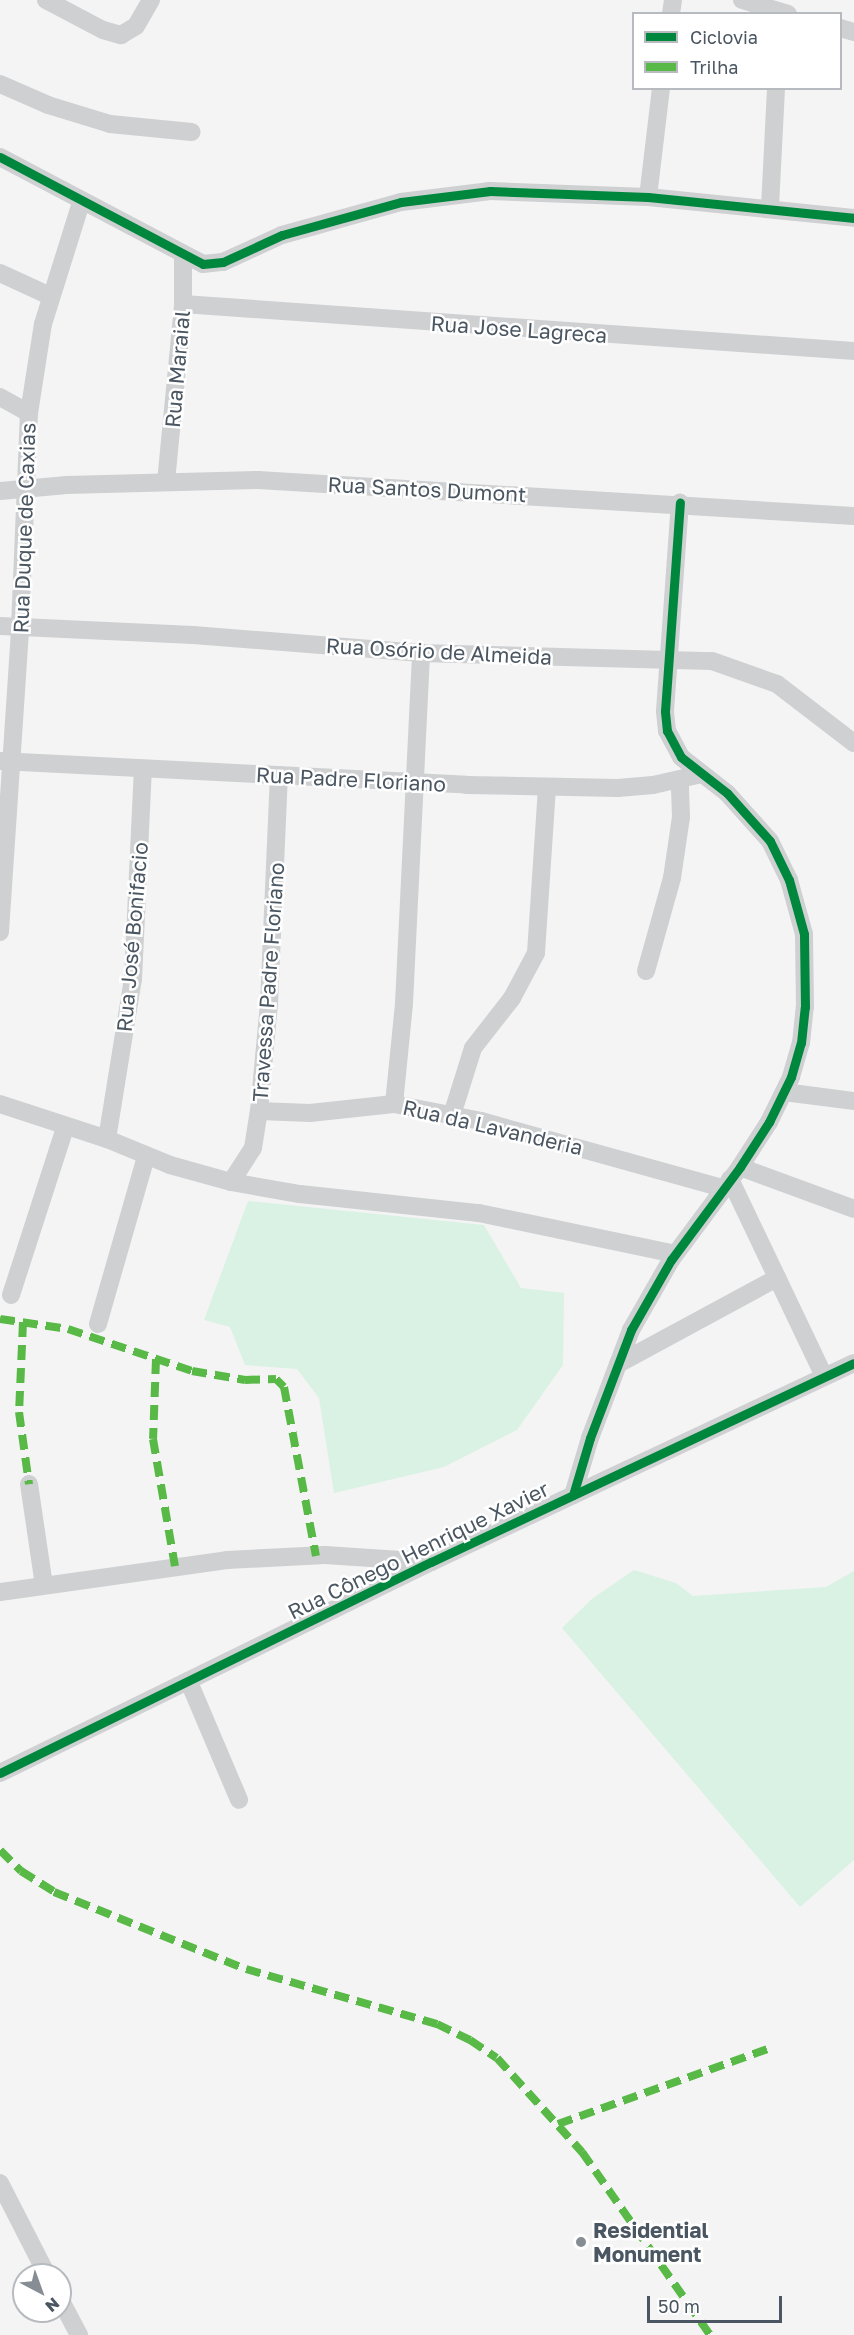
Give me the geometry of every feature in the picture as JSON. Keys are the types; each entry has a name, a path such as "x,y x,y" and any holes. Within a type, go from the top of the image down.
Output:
{"street":[{"path":"46,0 103,30 121,35 136,26 152,0"},
{"path":"742,0 782,12"},
{"path":"0,84 57,108 110,124 192,132"},
{"path":"648,197 661,90"},
{"path":"770,207 776,90"},
{"path":"0,157 81,203 183,256 211,265 282,235 401,202 490,191 648,197 770,207 854,218"},
{"name":"Rua Duque de Caxias","path":"0,932 5,761 20,627 28,412 50,296 81,203"},
{"name":"Rua Maraial","path":"166,482 183,304 183,256"},
{"path":"0,273 50,296"},
{"name":"Rua Jose Lagreca","path":"183,304 854,351"},
{"path":"0,397 28,412"},
{"name":"Rua Santos Dumont","path":"0,491 166,482 326,483 680,503 854,516"},
{"path":"573,1495 618,1364 641,1310 675,1254 731,1178 784,1092 801,1043 805,1007 804,934 789,880 770,841 727,793 681,757 667,731 668,660 680,503"},
{"name":"Rua Osório de Almeida","path":"0,626 421,653 711,662 759,675 777,684 854,743"},
{"path":"394,1104 404,1003 421,653"},
{"name":"Rua Padre Floriano","path":"5,761 415,783 547,787 618,788 680,780 702,774"},
{"name":"Rua José Bonifacio","path":"107,1139 133,979 143,769"},
{"name":"Travessa Padre Floriano","path":"231,1182 253,1148 259,1111 269,1003 279,775"},
{"path":"646,971 672,878 681,817 680,780"},
{"path":"452,1115 473,1048 512,998 536,953 547,787"},
{"path":"784,1092 854,1101"},
{"path":"0,1104 65,1128 107,1139 146,1157 231,1182 490,1214 675,1254"},
{"name":"Rua da Lavanderia","path":"259,1111 310,1113 394,1104 731,1178 854,1209"},
{"path":"11,1295 65,1128"},
{"path":"98,1324 146,1157"},
{"path":"731,1178 824,1376"},
{"path":"618,1364 777,1278"},
{"name":"Rua Cônego Henrique Xavier","path":"0,1773 431,1562 854,1363"},
{"path":"29,1484 44,1586"},
{"path":"0,1592 227,1560 324,1555 431,1562"},
{"path":"189,1682 239,1800"},
{"path":"0,2183 41,2263"}],"green space":[{"path":"248,1201 484,1225 521,1288 564,1293 563,1365 517,1430 444,1467 334,1493 319,1398 297,1369 245,1365 230,1327 204,1320"},
{"path":"634,1570 676,1583 693,1596 826,1587 854,1571 854,1860 800,1907 562,1628 593,1598"}],"marked path":[{"path":"0,1319 68,1329 192,1371 245,1380 276,1379 284,1387 316,1556"},
{"path":"23,1322 19,1412 29,1484"},
{"path":"156,1359 153,1439 175,1566"},
{"path":"0,1850 21,1871 54,1892 246,1969 437,2024 470,2040 497,2058 582,2152 710,2335"},
{"path":"558,2124 767,2049"}],"cycle path":[{"path":"0,157 203,264 223,262 282,235 401,202 490,191 648,197 854,218"},
{"path":"573,1495 590,1438 631,1330 671,1260 740,1167 769,1122 791,1077 801,1043 805,1007 804,934 789,880 770,841 727,793 681,757 667,731 665,711 680,503"},
{"path":"0,1773 431,1562 854,1363"}],"place":[{"name":"Residential Monument","path":"581,2242"}]}
